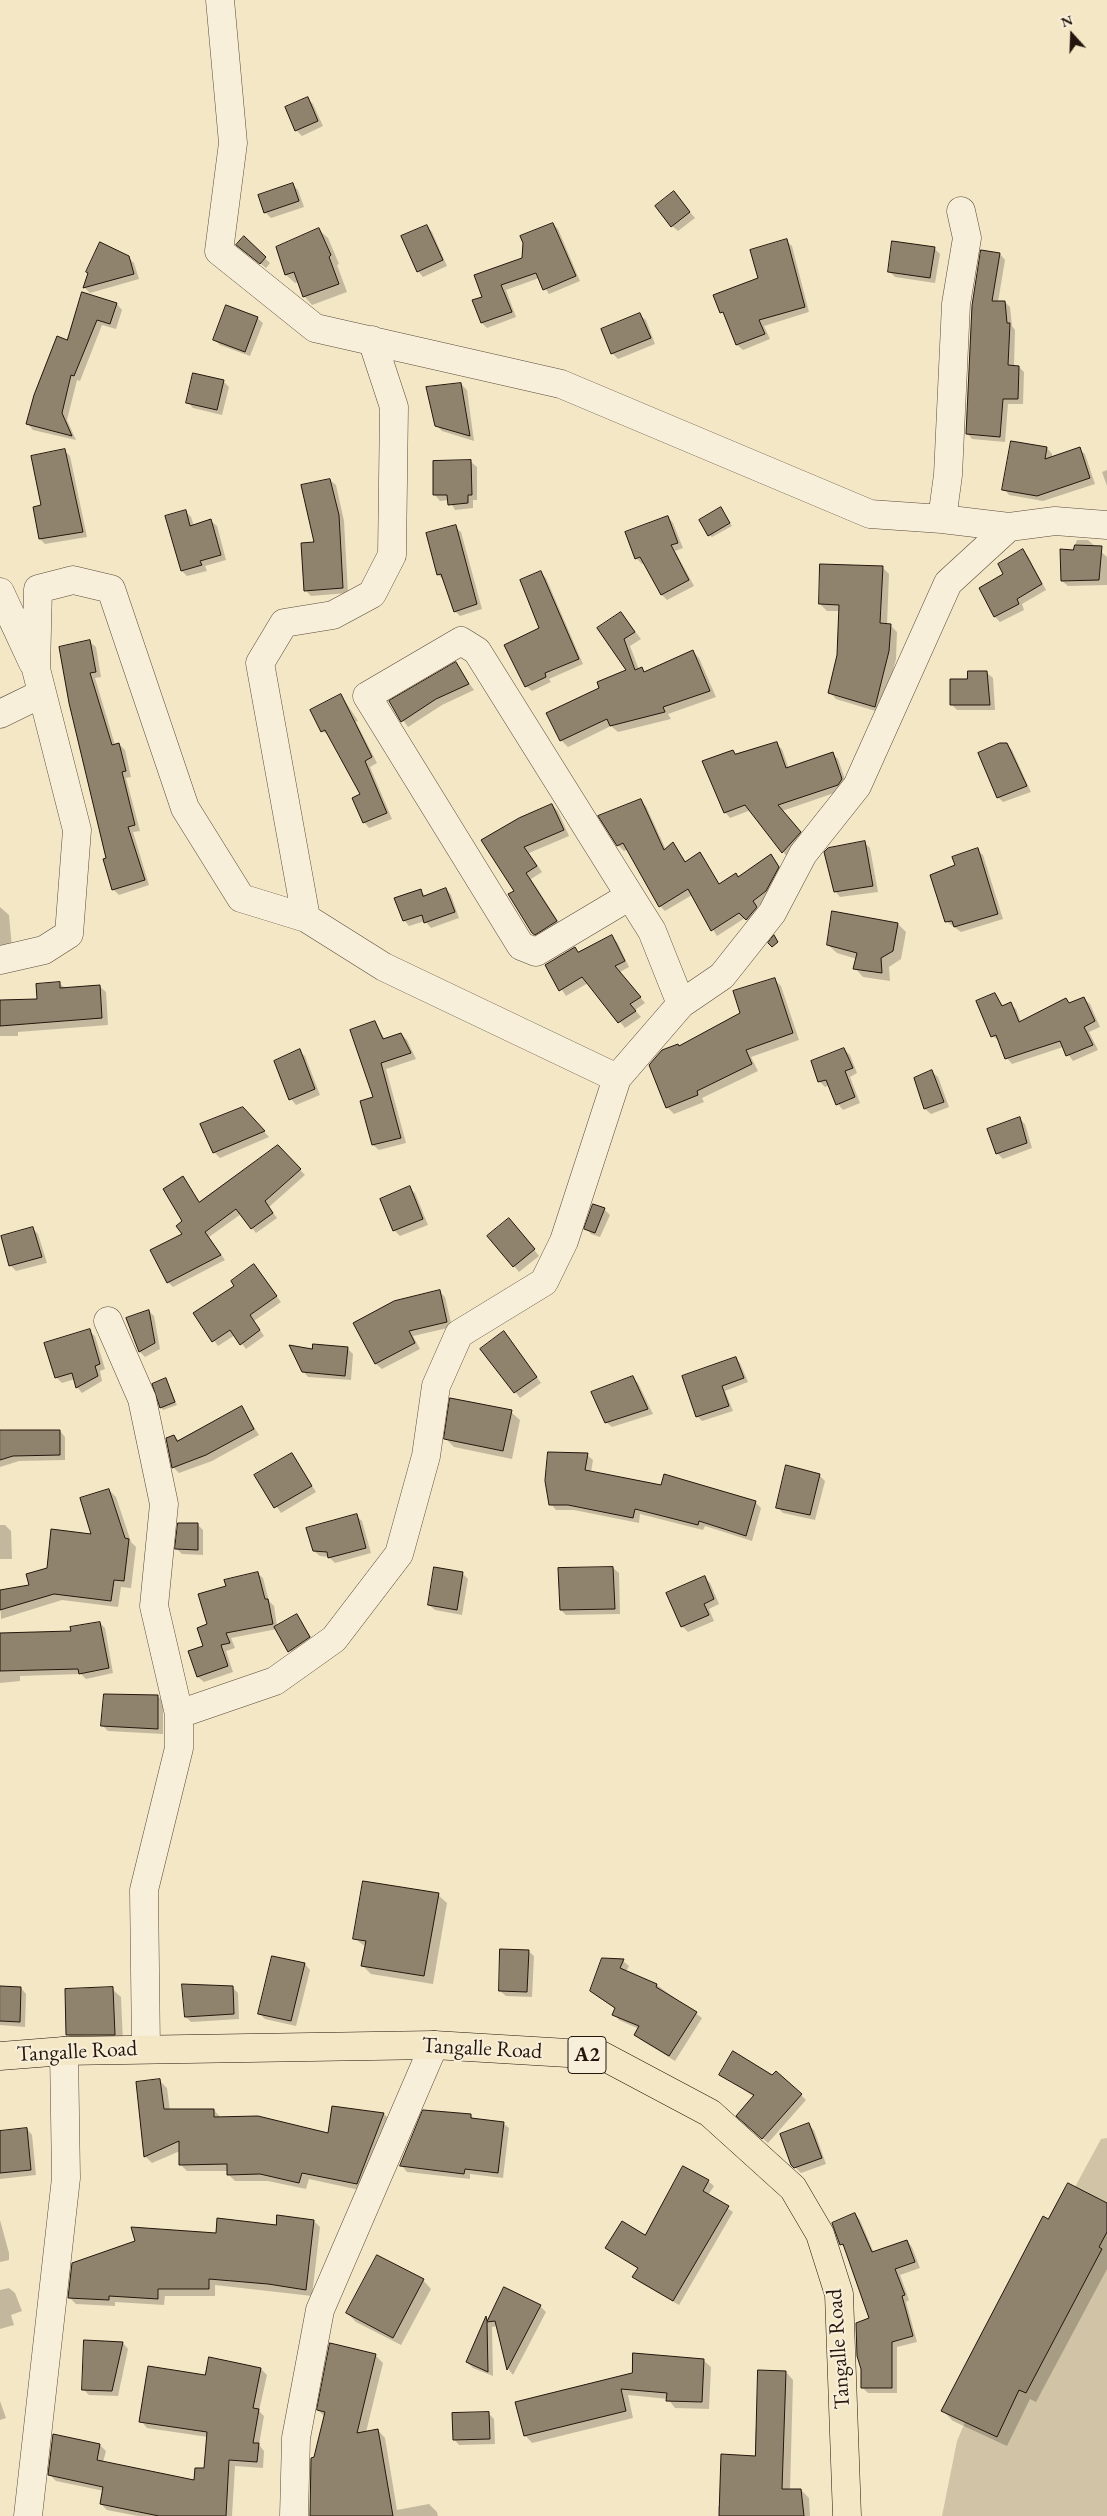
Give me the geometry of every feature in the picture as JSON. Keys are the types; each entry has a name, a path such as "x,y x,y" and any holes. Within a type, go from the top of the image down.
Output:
{"highway":[{"name":"Tangalle Road","path":"0,2056 64,2051 434,2045 601,2056 710,2113 792,2188 820,2234 839,2294 847,2516"}],"street":[{"path":"220,0 233,143 219,251 315,328 561,384 870,514 942,519 1009,528 1055,521 1107,525"},
{"path":"942,519 948,475 956,304 967,238 961,211"},
{"path":"306,918 260,663 284,623 333,615 372,594 392,555 394,407 372,340"},
{"path":"179,1714 275,1681 334,1639 399,1554 426,1456 436,1386 459,1334 544,1282 564,1241 617,1078 681,1004 722,976 772,913 803,854 857,786 948,583 1009,528"},
{"path":"0,714 38,681 38,589 73,580 111,589 185,808 241,898 306,918 384,967 617,1078"},
{"path":"0,592 38,681 77,830 68,934 44,950 0,960"},
{"path":"630,896 536,952 521,946 367,696 461,641 477,651 652,931 681,1004"},
{"path":"108,1321 142,1399 164,1504 154,1606 179,1714 179,1748 144,1890 146,2049"},
{"path":"294,2516 296,2438 320,2310 434,2045"},
{"path":"28,2516 66,2178 64,2051"}],"shaded area":[{"path":"1107,2138 1107,2516 942,2516 957,2441 1031,2268 1101,2139"}],"building":[{"path":"308,97 318,121 295,131 285,107"},
{"path":"293,183 299,201 264,213 258,195"},
{"path":"674,191 690,212 671,227 655,206"},
{"path":"553,223 576,276 543,290 536,273 501,285 512,312 481,323 472,300 482,297 474,275 522,258 523,243 520,236"},
{"path":"427,225 443,260 417,272 401,236"},
{"path":"319,228 331,255 329,257 339,284 303,297 294,272 285,275 276,247"},
{"path":"244,236 266,257 260,264 236,245"},
{"path":"787,239 805,307 759,320 765,334 736,345 723,312 720,313 713,295 758,278 750,250"},
{"path":"892,241 935,247 930,278 888,272"},
{"path":"100,242 129,256 134,274 83,288 88,273 86,272"},
{"path":"981,250 1000,253 992,301 1005,301 1007,323 1010,323 1008,365 1019,366 1018,399 1003,399 1000,437 966,434 972,306"},
{"path":"82,292 117,303 110,324 97,320 74,376 71,375 62,413 72,436 26,424 34,395 57,336 67,340"},
{"path":"226,305 258,317 245,352 213,340"},
{"path":"640,313 651,338 611,354 601,329"},
{"path":"193,373 224,380 217,410 186,403"},
{"path":"461,383 470,436 435,426 426,387"},
{"path":"1011,441 1047,447 1045,459 1080,447 1090,478 1037,496 1002,490"},
{"path":"65,449 83,532 39,539 33,507 41,505 31,456"},
{"path":"471,460 472,495 468,495 468,503 448,505 447,495 433,495 433,461"},
{"path":"330,479 339,515 343,588 304,591 301,543 314,542 301,485"},
{"path":"721,507 730,523 708,536 699,520"},
{"path":"186,510 190,526 211,519 221,555 200,561 202,565 181,571 165,516"},
{"path":"668,516 678,543 671,545 689,580 661,595 640,557 635,559 625,532"},
{"path":"456,525 477,604 454,612 441,574 437,575 426,533"},
{"path":"1075,545 1102,546 1099,580 1061,581 1060,549 1073,550"},
{"path":"1023,549 1042,584 1017,599 1019,604 994,617 979,588 1003,574 998,564"},
{"path":"820,564 883,566 880,623 891,624 889,651 875,707 828,693 837,655 839,605 819,604"},
{"path":"541,571 579,659 545,673 546,677 525,687 504,645 539,628 520,580"},
{"path":"621,612 635,632 624,639 635,670 642,667 644,672 693,650 710,691 663,707 665,712 610,726 607,719 560,741 546,713 599,688 597,682 626,670 597,628"},
{"path":"90,640 96,672 90,673 112,745 119,743 126,771 122,772 135,825 128,827 145,880 112,890 103,859 106,858 69,703 59,647"},
{"path":"456,662 469,684 436,699 401,722 389,701"},
{"path":"968,671 987,671 990,705 950,705 950,679 967,679"},
{"path":"341,694 372,757 365,761 387,813 363,823 352,798 360,794 325,730 321,732 310,710"},
{"path":"777,742 786,768 833,752 842,779 838,785 778,805 801,832 782,853 745,805 724,813 702,761 733,750 735,754"},
{"path":"1000,743 1007,743 1027,786 997,798 978,753"},
{"path":"641,799 664,850 673,842 685,862 700,852 719,884 736,873 738,877 771,854 779,867 766,891 753,901 757,907 746,920 739,913 711,931 688,889 659,907 623,843 617,846 598,816"},
{"path":"552,804 564,830 524,847 537,866 526,873 557,921 535,935 508,894 514,891 481,840 519,818"},
{"path":"865,841 873,886 834,892 824,852 828,848"},
{"path":"978,848 998,914 954,927 952,921 945,922 930,875 955,865 952,857"},
{"path":"446,888 455,912 424,923 422,915 403,921 394,898 421,889 423,896"},
{"path":"832,911 898,923 893,951 881,958 882,973 853,969 857,953 827,945"},
{"path":"612,935 625,961 615,966 641,997 630,1004 636,1011 618,1023 582,977 559,991 545,965 575,947 578,952"},
{"path":"774,935 778,942 772,947 768,943"},
{"path":"775,978 793,1033 746,1050 752,1064 697,1091 698,1095 666,1108 649,1065 662,1050 678,1044 679,1046 740,1013 733,991"},
{"path":"60,982 60,988 100,985 102,1018 0,1026 0,1000 37,999 36,984"},
{"path":"995,993 1002,1006 1011,1002 1019,1022 1066,998 1069,1003 1084,997 1095,1021 1084,1027 1093,1045 1066,1056 1060,1041 1005,1059 996,1035 991,1037 976,1001"},
{"path":"375,1021 383,1039 401,1033 411,1053 381,1063 401,1138 372,1145 360,1101 373,1097 350,1030"},
{"path":"844,1048 853,1068 845,1071 855,1097 836,1105 826,1080 818,1082 811,1061"},
{"path":"300,1049 315,1089 289,1100 274,1061"},
{"path":"932,1070 944,1102 924,1109 914,1078"},
{"path":"243,1107 265,1131 213,1153 200,1124"},
{"path":"1020,1117 1027,1143 996,1154 987,1129"},
{"path":"278,1145 301,1169 265,1201 273,1213 251,1229 236,1209 205,1232 221,1255 167,1283 150,1250 182,1234 176,1226 182,1221 163,1189 183,1176 199,1202"},
{"path":"410,1186 423,1219 393,1231 380,1199"},
{"path":"593,1204 605,1208 595,1233 584,1229"},
{"path":"509,1218 535,1249 513,1267 487,1236"},
{"path":"33,1227 42,1257 9,1266 1,1236"},
{"path":"254,1264 277,1296 250,1315 260,1330 240,1345 230,1330 212,1342 193,1313 234,1286 231,1281"},
{"path":"440,1290 447,1322 409,1331 415,1343 375,1364 353,1323 394,1301"},
{"path":"149,1310 155,1343 139,1352 126,1318"},
{"path":"90,1329 100,1364 95,1366 98,1376 76,1388 72,1373 55,1378 44,1343"},
{"path":"504,1331 537,1377 514,1393 480,1349"},
{"path":"313,1344 348,1347 345,1376 302,1372 289,1345 312,1349"},
{"path":"736,1357 744,1378 722,1386 729,1406 696,1417 682,1376"},
{"path":"633,1376 648,1409 605,1423 591,1392"},
{"path":"166,1378 175,1402 160,1408 152,1384"},
{"path":"450,1398 512,1410 503,1451 444,1439"},
{"path":"242,1406 254,1429 206,1455 172,1468 166,1438 174,1435 177,1441"},
{"path":"0,1430 60,1430 60,1455 13,1456 0,1460"},
{"path":"548,1452 588,1453 585,1470 661,1485 664,1474 756,1501 746,1536 699,1521 698,1525 635,1509 633,1518 568,1505 549,1505 545,1481"},
{"path":"292,1453 312,1486 274,1508 254,1475"},
{"path":"786,1465 820,1474 810,1515 776,1508"},
{"path":"109,1489 125,1538 129,1539 124,1581 114,1580 111,1601 54,1594 0,1610 0,1590 29,1585 26,1574 47,1568 51,1529 91,1534 80,1498"},
{"path":"357,1514 366,1548 328,1558 327,1552 313,1551 306,1528"},
{"path":"178,1523 198,1523 198,1550 175,1549"},
{"path":"434,1567 463,1572 457,1610 428,1605"},
{"path":"613,1567 615,1609 560,1610 558,1568"},
{"path":"258,1572 265,1599 268,1599 273,1624 226,1633 230,1643 221,1645 228,1666 197,1677 188,1651 203,1646 197,1628 207,1624 198,1594 226,1586 224,1580"},
{"path":"705,1576 714,1599 704,1604 709,1615 681,1627 666,1593"},
{"path":"297,1614 310,1637 288,1652 274,1627"},
{"path":"100,1622 109,1668 79,1674 78,1669 0,1671 0,1633 71,1631 70,1627"},
{"path":"104,1694 158,1695 158,1729 101,1726"},
{"path":"363,1881 439,1893 424,1976 361,1966 366,1941 353,1939"},
{"path":"500,1949 529,1950 527,1992 499,1991"},
{"path":"272,1956 305,1963 291,2021 258,2014"},
{"path":"602,1958 624,1959 620,1968 657,1984 656,1987 697,2012 669,2056 634,2035 639,2026 612,2015 615,2008 590,1991"},
{"path":"182,1984 233,1986 234,2014 185,2017"},
{"path":"0,1986 21,1987 20,2022 0,2021"},
{"path":"113,1987 115,2035 66,2035 65,1989"},
{"path":"733,2051 772,2075 776,2071 802,2094 762,2139 736,2116 754,2095 719,2075"},
{"path":"160,2079 164,2109 214,2109 214,2117 258,2116 328,2133 332,2106 384,2113 357,2184 302,2173 299,2183 260,2174 227,2175 227,2164 179,2165 179,2141 144,2157 136,2082"},
{"path":"423,2110 471,2114 471,2118 504,2122 498,2173 465,2169 464,2174 400,2166"},
{"path":"809,2123 822,2158 794,2168 791,2165 780,2134"},
{"path":"27,2128 31,2170 0,2173 0,2131"},
{"path":"683,2166 709,2180 703,2191 729,2206 673,2301 632,2277 638,2268 605,2248 622,2221 645,2235"},
{"path":"1068,2183 1107,2203 1107,2232 1099,2247 1102,2249 1026,2393 1019,2390 997,2437 941,2411 1043,2216 1048,2219"},
{"path":"855,2213 872,2252 907,2240 915,2262 895,2269 905,2295 902,2296 913,2336 892,2342 892,2388 861,2388 861,2369 857,2356 856,2323 869,2318 843,2244 840,2245 832,2223"},
{"path":"277,2215 314,2220 306,2290 268,2284 209,2279 209,2289 158,2289 158,2299 109,2296 109,2300 68,2298 72,2263 135,2241 131,2227 216,2233 217,2218 276,2225"},
{"path":"377,2255 424,2279 393,2338 346,2313"},
{"path":"504,2287 541,2305 507,2370 495,2321 487,2322 488,2372 466,2362 486,2316 487,2321"},
{"path":"84,2340 123,2342 112,2391 82,2390"},
{"path":"330,2343 376,2354 357,2433 378,2429 393,2516 310,2516 311,2458 314,2457 325,2412 317,2410"},
{"path":"633,2353 704,2359 702,2402 666,2401 667,2393 621,2389 626,2411 524,2436 515,2402 632,2373"},
{"path":"209,2357 261,2368 253,2408 259,2409 253,2443 259,2443 257,2462 229,2460 226,2516 159,2516 100,2504 103,2487 48,2475 53,2434 100,2444 97,2460 194,2480 195,2468 204,2468 207,2432 139,2422 148,2366 205,2375"},
{"path":"758,2370 786,2371 782,2489 801,2489 804,2516 719,2516 721,2454 755,2456"},
{"path":"489,2412 490,2439 453,2440 452,2413"}]}
